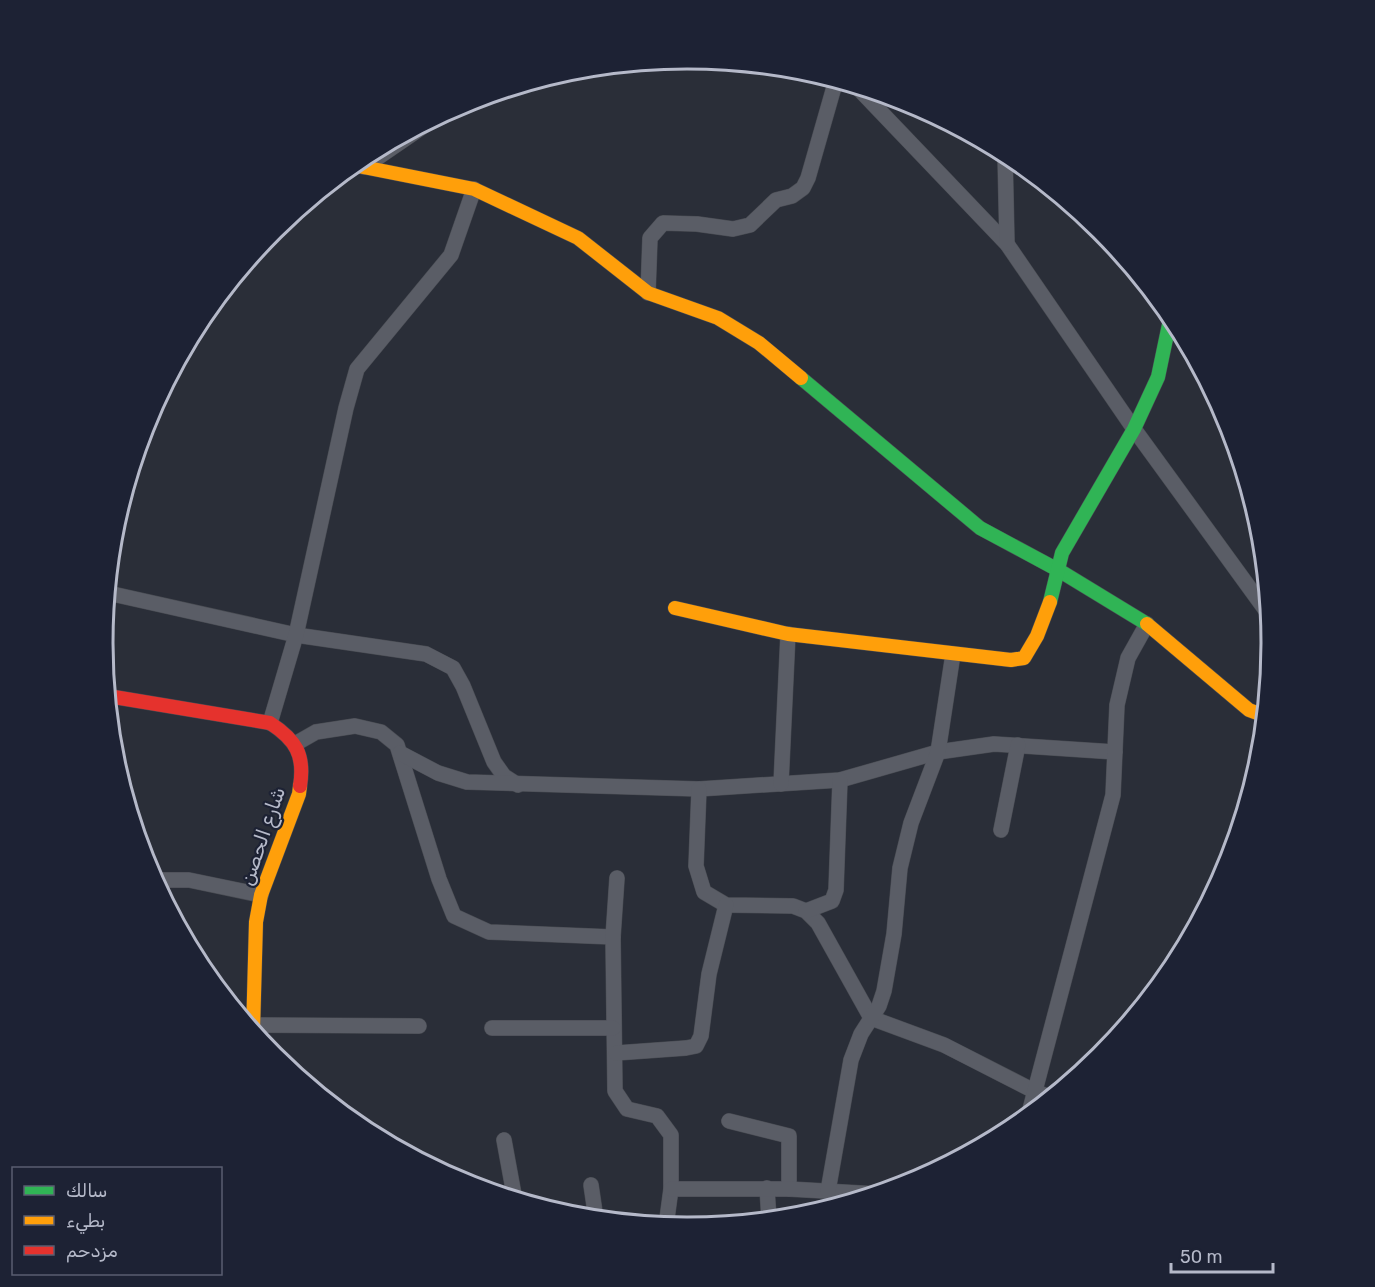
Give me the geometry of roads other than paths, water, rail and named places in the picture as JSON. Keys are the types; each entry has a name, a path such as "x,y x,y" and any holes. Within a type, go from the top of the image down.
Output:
{"street":[{"path":"648,293 650,238 663,223 697,224 734,229 750,225 776,200 792,196 803,188 808,178 834,88"},
{"path":"868,98 1007,244 1134,429 1261,603"},
{"path":"1005,165 1007,244"},
{"path":"366,167 474,189 578,238 648,293 718,318 759,343 980,528 1060,571 1147,624 1249,710 1258,713"},
{"path":"270,723 296,635 346,408 357,369 451,255 474,189"},
{"path":"675,608 788,634 1011,660 1024,658 1033,646 1060,571 1062,554 1066,545 1134,429 1158,377 1168,329"},
{"path":"115,595 296,635 426,654 453,668 463,686 494,762 504,776 518,785"},
{"path":"1031,1103 1113,795 1117,705 1128,658 1147,624"},
{"path":"781,784 788,634"},
{"path":"828,1191 851,1060 861,1034 879,1006 884,991 894,934 900,868 912,823 938,752 953,654"},
{"path":"116,697 270,723 284,732 295,744 316,732 355,726 381,732 397,745 439,879 454,916 489,932 613,937"},
{"name":"شارع الحصن","path":"253,1019 256,922 261,895 299,794 302,773 300,756 295,744"},
{"path":"400,753 438,773 467,782 699,789 840,780 938,752 994,744 1115,752"},
{"path":"1001,830 1018,745"},
{"path":"806,911 831,901 836,890 840,780"},
{"path":"699,789 696,866 704,892 726,905 793,906 806,911 818,923 871,1018 944,1046 1043,1094"},
{"path":"617,878 613,937 615,1091 627,1109 657,1116 671,1135 671,1189 667,1217"},
{"path":"164,880 189,880 261,895"},
{"path":"616,1053 696,1046 701,1036 709,974 726,905"},
{"path":"261,1028 419,1026"},
{"path":"492,1028 613,1028"},
{"path":"729,1121 789,1136 789,1189"},
{"path":"504,1140 513,1191"},
{"path":"591,1185 595,1210"},
{"path":"671,1189 767,1188 855,1193"},
{"path":"767,1188 768,1212"}]}
